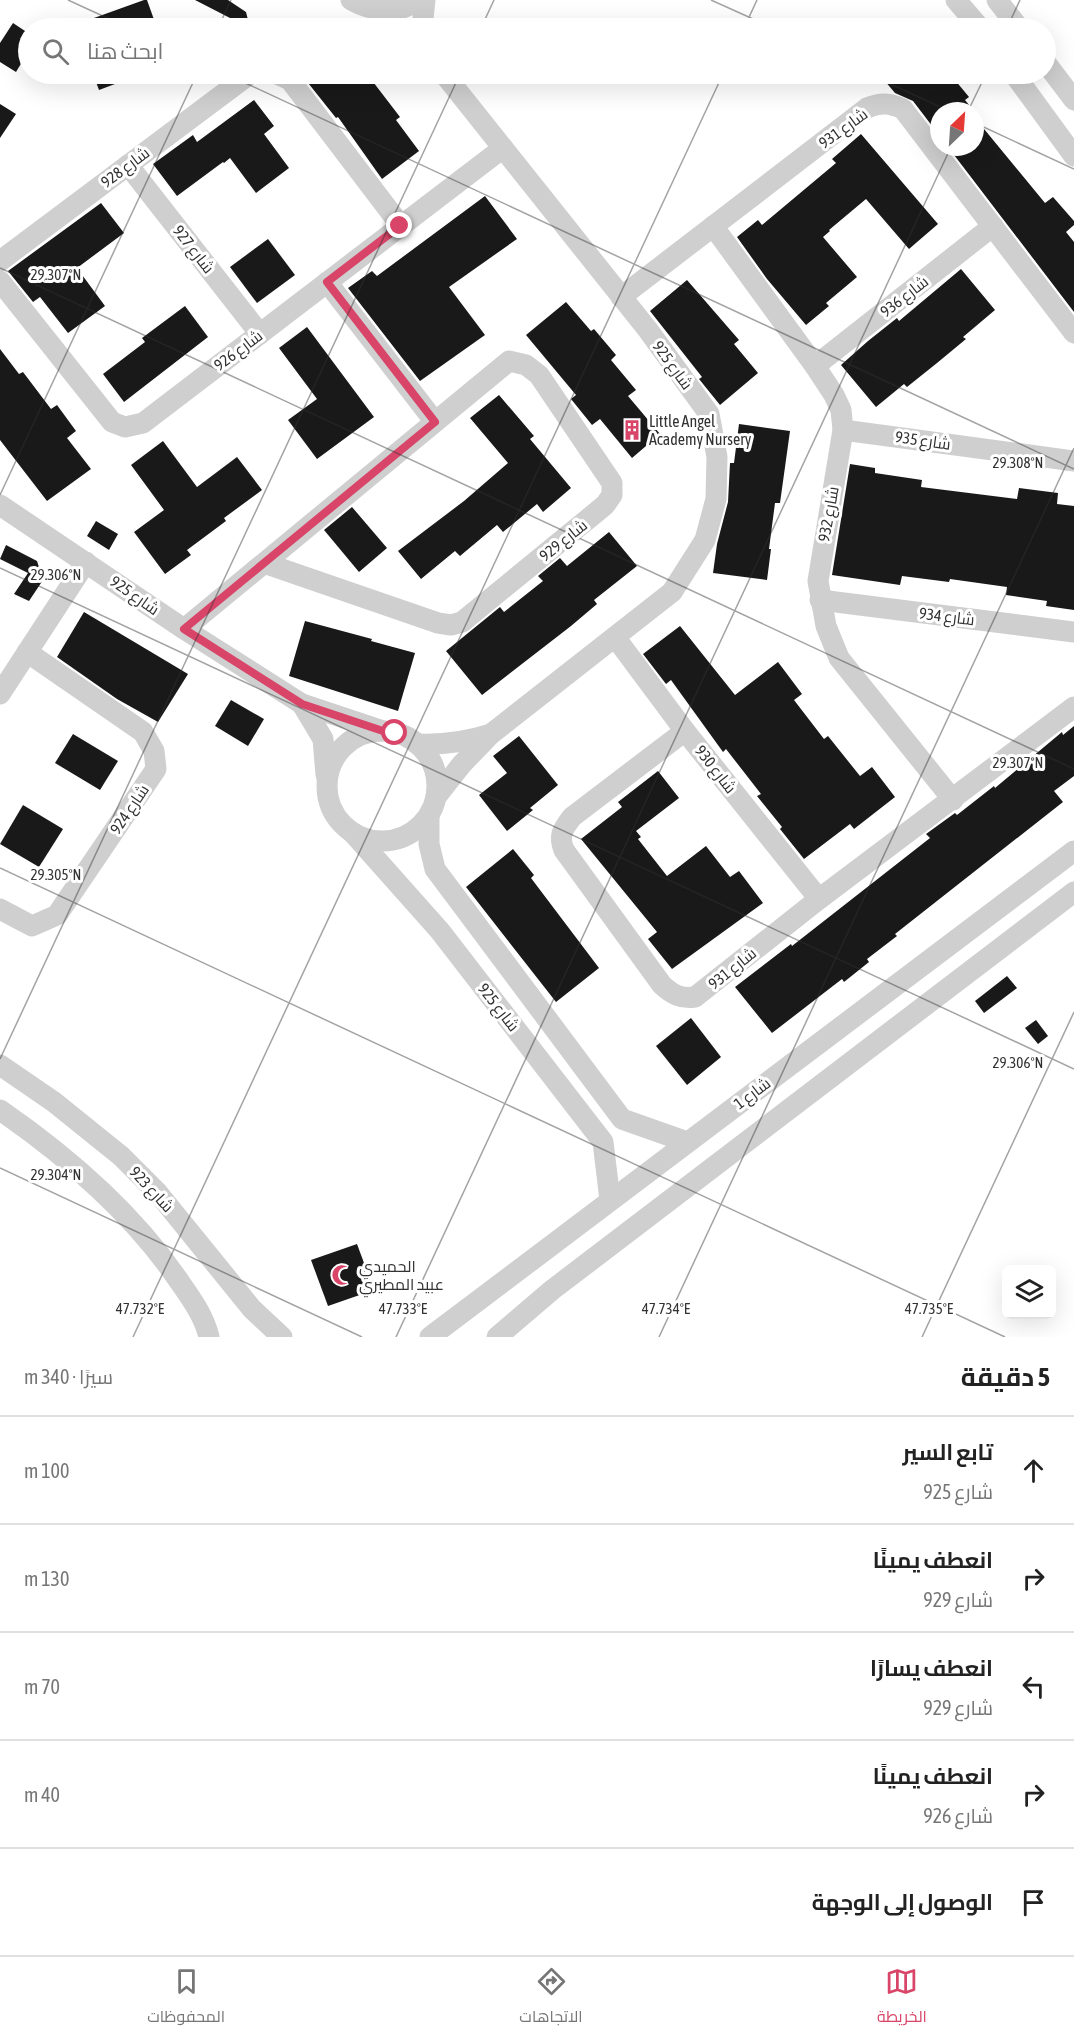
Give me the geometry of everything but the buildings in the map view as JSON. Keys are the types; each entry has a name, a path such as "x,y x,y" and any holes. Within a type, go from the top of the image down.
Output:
{"street":[{"path":"351,0 375,10 389,11 402,8 418,0"},
{"path":"423,18 425,0"},
{"path":"956,0 972,18"},
{"path":"997,0 1011,18"},
{"path":"375,10 386,18"},
{"path":"1056,76 1074,100"},
{"name":"شارع 928","path":"0,261 237,84"},
{"path":"293,84 400,226"},
{"name":"شارع 925","path":"452,84 621,297 709,414 717,457 716,499 705,540 672,592 491,734 462,764 433,807 429,844 435,869 622,1119 687,1142"},
{"path":"1021,84 1074,156"},
{"name":"شارع 931","path":"621,297 867,108 886,103 903,109 1074,333"},
{"name":"شارع 926","path":"0,281 112,422 125,428 143,423 503,148"},
{"name":"شارع 927","path":"128,165 260,334"},
{"name":"شارع 932","path":"713,226 815,366 841,410 843,430 818,581 826,626 839,658 953,800"},
{"name":"شارع 936","path":"815,366 993,226"},
{"path":"327,282 435,422"},
{"name":"شارع 929","path":"184,629 264,563 509,361 526,365 539,375 612,483 612,495 605,505 462,622 451,625 438,623 264,563"},
{"name":"شارع 935","path":"843,430 1074,461"},
{"name":"شارع 925","path":"0,505 184,629 302,704 383,731"},
{"path":"0,694 86,561"},
{"name":"شارع 934","path":"820,600 1074,632"},
{"name":"شارع 930","path":"615,637 819,899"},
{"name":"شارع 924","path":"0,909 32,926 57,915 156,769 154,750 143,732 27,652"},
{"name":"شارع 925","path":"302,704 323,740 327,788"},
{"name":"شارع 931","path":"686,731 572,817 560,840 564,850 662,985 676,996 695,998 819,899 1074,707"},
{"path":"383,731 407,737 418,744 425,751 437,778 433,807 411,833 388,841 363,838 342,824 334,813 327,788 330,769 339,752 358,737 383,731"},
{"name":"شارع 925","path":"418,744 450,744 491,734"},
{"name":"شارع 925","path":"352,832 440,931 603,1142 610,1200"},
{"name":"شارع 1","path":"430,1337 1074,851"},
{"path":"497,1337 552,1290 1074,892"},
{"path":"1005,902 1021,905 1027,912 1027,921 1021,933"},
{"name":"شارع 923","path":"0,1065 54,1102 121,1156 158,1193 252,1310 282,1337"},
{"path":"0,1110 35,1135 92,1182 134,1225 165,1260 194,1303 206,1325 209,1337"}],"place":[{"name":"Little Angel Academy Nursery","path":"632,430"},
{"name":"الحميدي عبيد المطيري","path":"342,1275"}],"route":[{"path":"395,733 302,704 184,629 435,422 327,282 400,226"}]}
